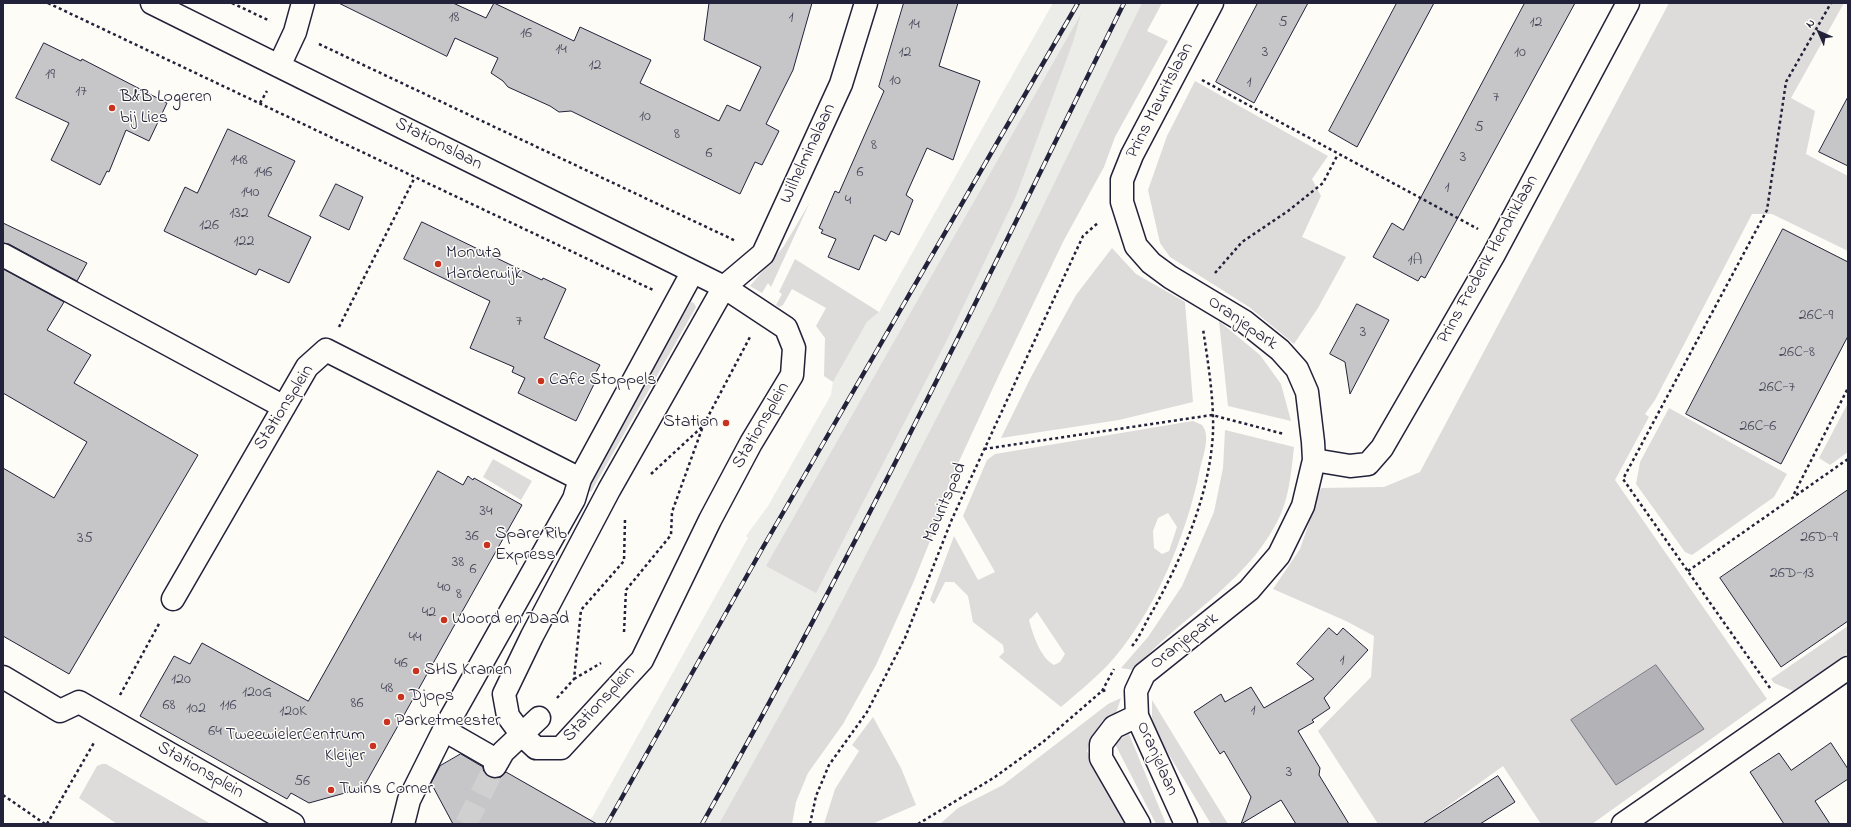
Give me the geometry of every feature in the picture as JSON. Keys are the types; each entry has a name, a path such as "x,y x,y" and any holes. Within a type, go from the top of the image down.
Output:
{"street":[{"name":"Stationslaan","path":"152,3 692,273 724,287"},
{"path":"279,66 295,32 304,3"},
{"name":"Wilhelminalaan","path":"724,287 763,254 841,84 866,3"},
{"name":"Prins Mauritslaan","path":"1122,202 1122,180 1132,155 1212,3"},
{"name":"Prins Frederik Hendriklaan","path":"1313,451 1350,466 1368,464 1377,453 1501,242 1628,3"},
{"name":"Oranjepark","path":"1122,202 1136,246 1151,263 1197,294 1245,322 1280,350 1297,369 1308,392 1313,451 1303,506 1279,555 1249,590 1144,674 1136,691"},
{"path":"3,255 284,406"},
{"path":"403,824 409,800 444,730 574,499 580,479 692,273"},
{"name":"Stationsplein","path":"724,287 786,328 794,348 792,375 751,442 710,520 642,660 561,748 536,748 522,735 508,716 504,694 532,636 609,490 724,287"},
{"name":"Stationsplein","path":"173,599 306,367 326,350 580,479"},
{"path":"1623,824 1785,710 1848,668"},
{"name":"Stationsplein","path":"3,676 60,711 79,702 293,824"},
{"name":"Oranjelaan","path":"1136,691 1137,716 1186,824"},
{"path":"1137,716 1114,727 1101,744 1101,758 1139,824"},
{"name":"Stationsplein","path":"444,730 497,764 503,752 539,718"}],"path":[{"name":"Stationslaan","path":"48,3 658,293 676,303"},
{"path":"232,3 763,254"},
{"path":"1785,710 1623,479 1767,210 1786,82 1831,3"},
{"path":"1178,67 1501,242"},
{"path":"1130,649 1169,581 1196,513 1206,480 1213,432 1208,361 1197,294 1242,242 1288,211 1323,183 1338,154"},
{"path":"326,350 336,334 415,177"},
{"name":"Mauritspad","path":"810,824 816,796 829,765 867,712 902,644 952,519 1083,236 1122,202"},
{"path":"623,634 626,590 671,535 672,512 703,426 750,336"},
{"path":"1793,496 1848,388"},
{"path":"984,450 1212,415 1313,451"},
{"path":"648,477 703,426"},
{"path":"1688,571 1793,496 1848,459"},
{"path":"574,679 581,610 624,560 625,513"},
{"path":"3,795 46,824 108,718 173,599"},
{"path":"539,718 574,679 604,660"},
{"path":"918,824 995,777 1043,742 1102,691 1116,665"},
{"path":"1102,691 1120,688 1136,691"}],"shaded area":[{"path":"1053,3 1149,3 919,463 722,824 586,824 593,816 748,538 746,536 768,506 831,395 833,382 867,322 879,312"},
{"path":"1142,3 1162,3 1147,31 1168,41 1115,137 1104,167 1064,240 999,375 949,483 938,521 914,581 876,665 843,724 808,773 796,802 792,824 719,824 826,632 994,307"},
{"path":"1669,3 1844,3 1791,98 1815,111 1806,154 1848,176 1848,251 1772,214 1752,214 1655,400 1645,414 1649,417 1615,480 1767,699 1592,824 1541,824 1503,766 1423,824 1378,824 1318,731 1371,677 1374,636 1346,621 1273,589 1300,549 1321,488 1384,487 1420,472"},
{"path":"1081,14 1073,42 1016,196 947,340 816,593 766,566"},
{"path":"1195,81 1328,156 1312,179 1321,196 1302,237 1346,257 1318,308 1294,344 1249,307 1170,257 1160,243 1148,190 1167,136"},
{"path":"810,202 771,287 768,283 762,293 750,286 784,246"},
{"path":"1112,248 1136,274 1185,302 1193,402 1119,420 1001,438 1031,377 1076,295"},
{"path":"795,259 879,312 867,322 833,382 824,376 825,338 816,326 826,308 792,289 783,305 779,307 776,305 782,294 779,292"},
{"path":"691,302 694,303 696,307 591,492 585,488"},
{"path":"1219,321 1260,355 1281,384 1291,421 1228,406"},
{"path":"1848,403 1848,452 1830,465 1819,458"},
{"path":"1669,408 1787,474 1774,497 1692,555 1685,552 1636,484 1640,462"},
{"path":"1193,421 1202,425 1205,430 1206,440 1204,452 1194,494 1177,547 1153,600 1139,625 1106,667 1061,707 999,657 1004,652 1003,645 973,622 968,596 954,582 945,582 934,604 930,600 954,536 978,580 995,572 963,516 987,460 995,454","holes":["1168,513 1177,527 1169,551 1162,554 1154,548 1153,531 1158,518","1037,612 1065,654 1060,662 1054,665 1041,651 1029,620"]},
{"path":"1225,430 1294,447 1289,487 1284,506 1276,524 1262,546 1246,566 1228,584 1170,634 1133,670 1121,668 1148,637 1182,586 1214,512 1223,468"},
{"path":"493,459 532,481 521,500 483,477"},
{"path":"1848,626 1848,653 1793,691 1774,683 1771,679"},
{"path":"1656,665 1704,729 1616,785 1571,720"},
{"path":"1121,698 1114,719 1103,720 1090,740 1087,751 1130,824 940,824 958,808 1003,785 1108,704"},
{"path":"1152,700 1228,824 1211,824 1160,740 1152,718"},
{"path":"873,717 901,768 916,805 872,824 824,824 835,789 859,751 852,745"},
{"path":"1129,734 1166,824 1156,824 1114,742"},
{"path":"106,764 211,824 117,824 79,798 97,766"}],"building":[{"path":"339,3 453,3 486,18 494,3 574,41 580,27 651,60 640,83 719,121 727,105 740,111 761,67 704,40 709,3 812,3 793,70 766,124 779,131 762,165 755,162 740,194 571,111 559,112 550,106 508,87 503,81 491,73 498,58 455,38 447,56"},
{"path":"904,3 958,3 939,66 980,81 953,160 927,148 906,195 913,200 899,235 891,231 886,241 874,235 859,270 828,257 836,239 821,233 823,230 819,228 835,191 839,193 884,91 879,87"},
{"path":"1258,3 1308,3 1254,103 1216,82"},
{"path":"1397,3 1434,3 1357,147 1329,131"},
{"path":"1525,3 1575,3 1425,278 1421,276 1418,281 1373,257 1392,223 1403,230"},
{"path":"44,43 81,61 82,59 167,103 149,141 126,130 109,172 107,171 100,185 51,160 69,123 16,98"},
{"path":"1848,97 1848,166 1819,152"},
{"path":"228,129 295,161 268,216 311,237 289,283 259,269 256,275 164,231 185,187 197,193"},
{"path":"336,184 363,197 349,230 320,216"},
{"path":"422,222 542,280 543,278 566,289 544,338 600,365 593,378 596,380 576,421 518,393 525,378 512,372 514,367 470,348 490,301 404,259"},
{"path":"3,223 87,263 77,281 9,244 3,243"},
{"path":"1783,229 1848,262 1848,336 1781,464 1686,414"},
{"path":"3,269 64,302 47,330 91,355 74,383 198,455 69,674 3,636 3,468 54,498 87,442 3,393"},
{"path":"1357,304 1389,320 1350,394 1345,362 1330,354"},
{"path":"438,471 463,485 468,476 473,480 474,478 522,505 363,788 309,803 291,793 287,799 140,716 174,656 190,664 202,643 308,701"},
{"path":"1848,490 1848,621 1781,667 1720,578"},
{"path":"1329,628 1337,635 1343,628 1368,650 1324,698 1330,708 1312,720 1314,722 1298,731 1320,768 1319,775 1349,824 1296,824 1281,800 1241,824 1251,797 1224,751 1220,754 1194,712 1221,694 1225,702 1251,687 1264,708 1314,679 1297,664"},
{"path":"1831,743 1848,769 1848,779 1815,801 1830,824 1784,824 1750,772 1779,753 1791,770"},
{"path":"461,754 483,767 484,773 489,777 501,777 506,772 597,824 453,824 431,783 440,766"},
{"path":"1498,776 1515,802 1480,824 1423,824"}],"tunnel":[{"path":"466,824 495,766"}],"railway":[{"path":"607,824 762,549 1078,3"},
{"path":"702,824 813,621 919,416 1124,3"}],"place":[{"name":"B&B Logeren bij Lies","path":"112,108"},
{"name":"Monuta Harderwijk","path":"438,264"},
{"name":"Cafe Stoppels","path":"541,381"},
{"name":"Station","path":"726,423"},
{"name":"Spare Rib Express","path":"487,545"},
{"name":"Woord en Daad","path":"444,620"},
{"name":"SHS Kranen","path":"416,671"},
{"name":"Djops","path":"401,697"},
{"name":"Parketmeester","path":"387,722"},
{"name":"TweewielerCentrum Kleijer","path":"373,746"},
{"name":"Twins Corner","path":"331,790"}]}
